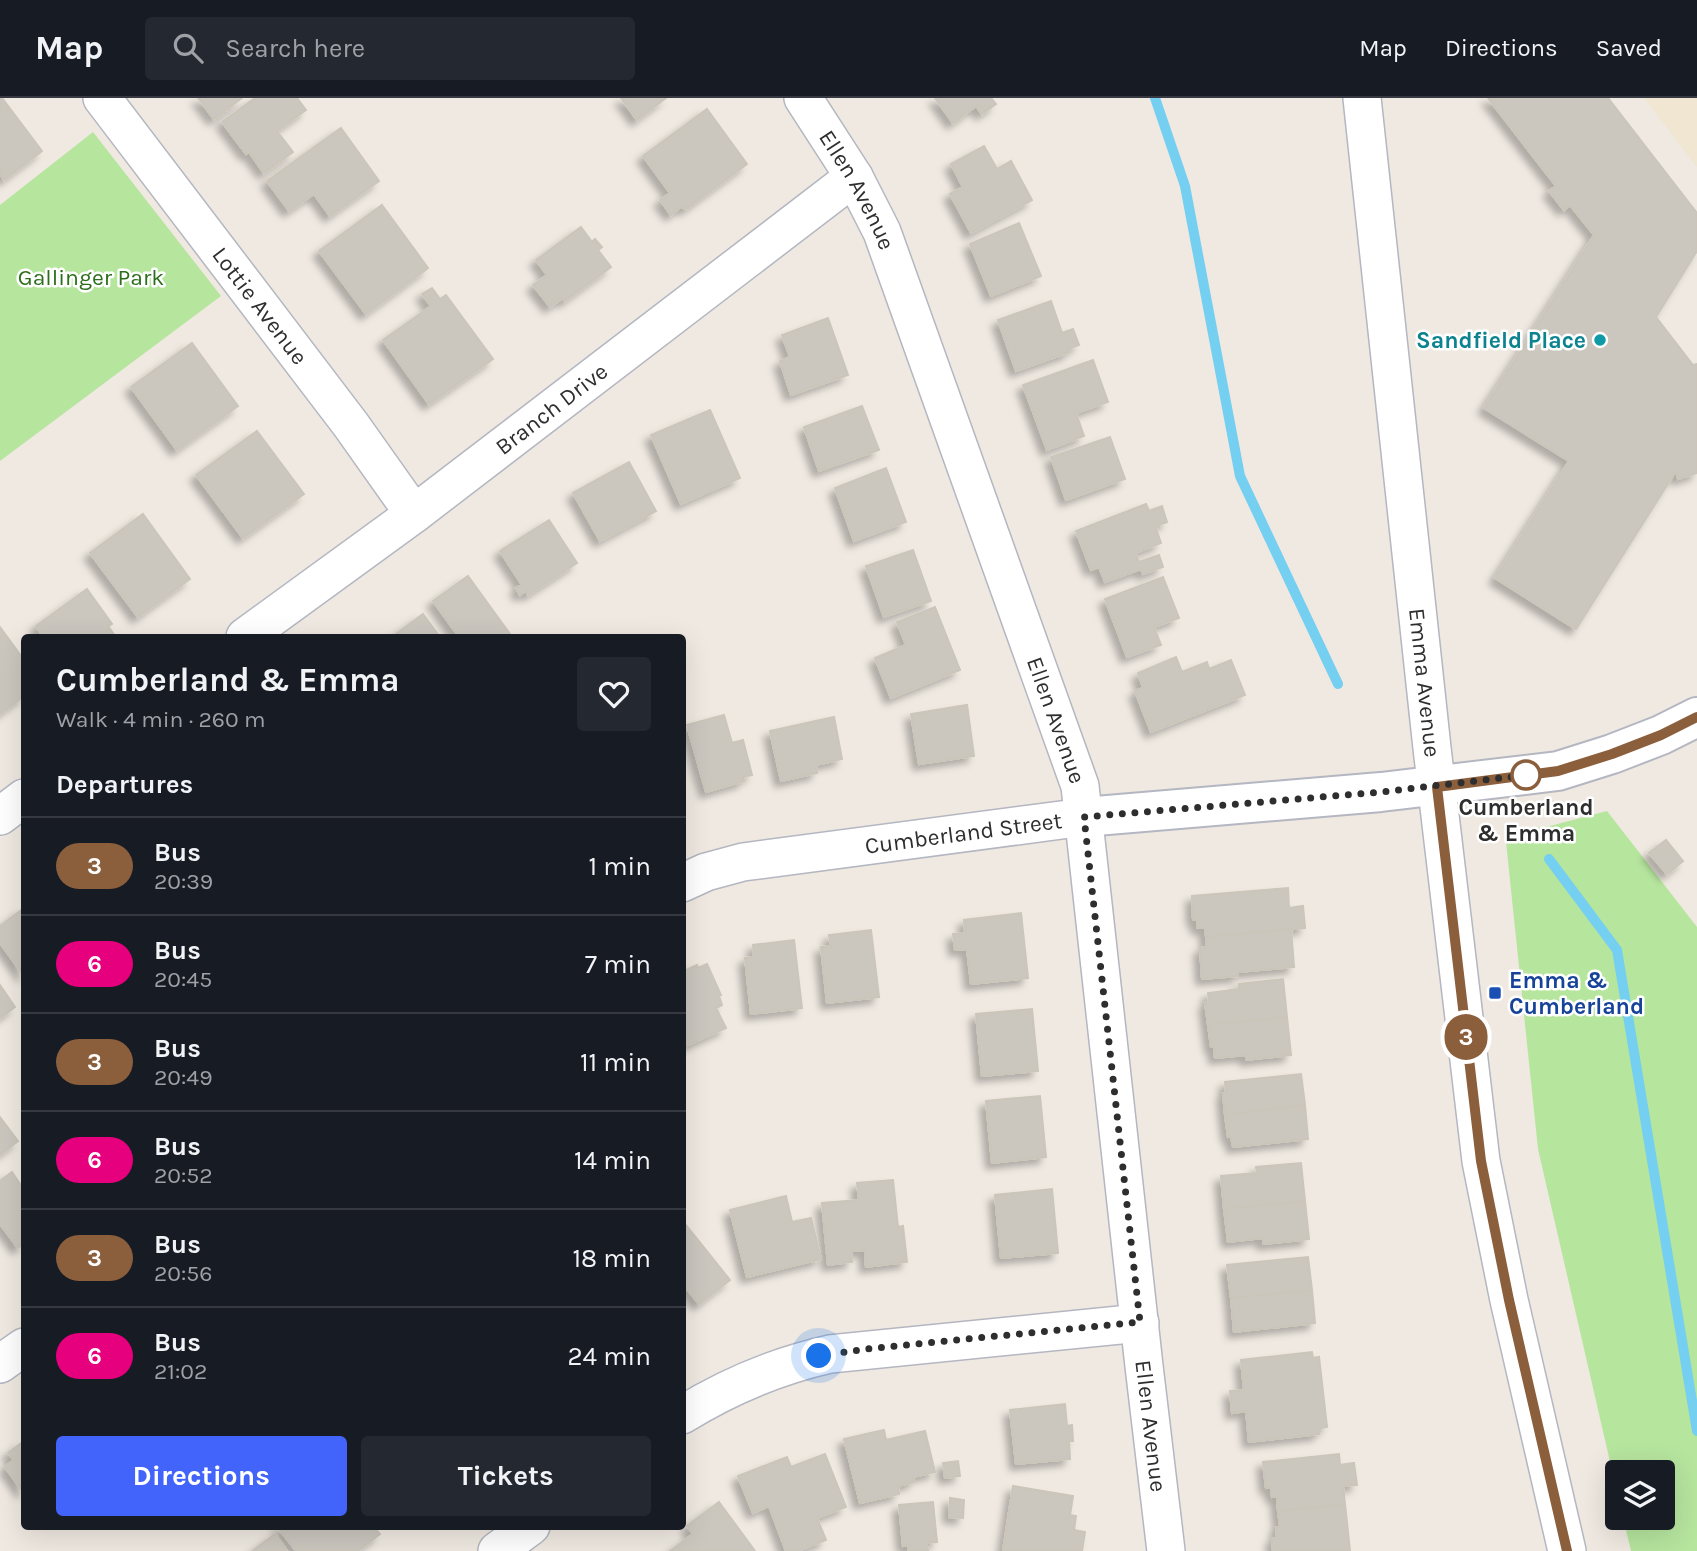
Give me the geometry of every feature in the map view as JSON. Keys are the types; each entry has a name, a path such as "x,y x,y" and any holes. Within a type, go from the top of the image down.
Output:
{"street":[{"name":"Lottie Avenue","path":"103,98 351,425 414,514"},
{"name":"Ellen Avenue","path":"803,98 854,177 882,232 1080,786 1166,1551"},
{"name":"Emma Avenue","path":"1362,98 1437,787 1481,1161 1509,1300 1567,1551"},
{"name":"Branch Drive","path":"249,634 414,514 854,177"},
{"name":"Cumberland Street","path":"686,881 706,872 743,862 1084,817 1437,787 1558,771 1661,735 1697,717"},
{"path":"0,816 21,800"},
{"path":"686,1413 727,1389 765,1373 830,1353 1140,1322"},
{"path":"0,1364 21,1348"},
{"path":"497,1551 526,1530"}],"shaded area":[{"path":"1644,98 1697,98 1697,167"}],"green space":[{"name":"Gallinger Park","path":"93,132 221,296 0,461 0,205"},
{"path":"1607,811 1697,927 1697,1551 1631,1551 1626,1530 1675,1530 1675,1460 1610,1460 1538,1149 1505,832 1550,826"}],"building":[{"path":"0,98 42,151 4,180 0,174"},
{"path":"198,98 242,98 214,119"},
{"path":"255,98 297,98 306,110 277,131 293,152 264,173 222,122"},
{"path":"621,98 666,98 637,120"},
{"path":"935,98 991,98 996,104 982,114 976,106 953,123"},
{"name":"Sandfield Place","path":"1488,98 1608,98 1697,213 1697,251 1656,317 1693,365 1697,364 1697,473 1678,479 1676,471 1576,629 1495,578 1569,461 1484,408 1594,235 1570,205 1564,210 1549,191 1556,186"},
{"path":"707,109 747,164 686,209 681,207 671,215 660,200 670,193 643,156"},
{"path":"341,128 379,181 330,216 314,194 289,211 267,181"},
{"path":"984,146 997,169 1011,161 1032,200 971,233 950,194 963,187 951,164"},
{"path":"382,205 428,268 366,314 319,251"},
{"path":"1019,223 1041,276 991,296 970,244"},
{"path":"581,227 592,242 595,239 602,247 598,250 611,267 565,301 563,298 550,307 533,285 547,275 536,260"},
{"path":"432,288 440,299 446,295 493,359 429,404 383,340 431,306 422,294"},
{"path":"1051,301 1062,333 1073,329 1079,345 1068,349 1070,352 1016,371 998,320"},
{"path":"828,318 848,375 791,395 780,361 790,357 782,335"},
{"path":"192,343 238,406 177,450 131,387"},
{"path":"1093,360 1108,402 1076,413 1084,436 1047,450 1023,385"},
{"path":"862,406 879,450 819,471 804,427"},
{"path":"710,410 740,478 681,504 651,435"},
{"path":"257,431 304,494 243,538 196,475"},
{"path":"1110,437 1125,479 1066,500 1051,457"},
{"path":"629,462 656,511 600,541 573,493"},
{"path":"886,468 906,522 854,541 835,488"},
{"path":"1146,504 1149,511 1162,506 1167,522 1155,526 1161,543 1135,553 1139,562 1159,555 1163,567 1143,574 1141,569 1105,582 1099,567 1091,570 1076,531"},
{"path":"143,514 190,579 138,617 90,553"},
{"path":"549,520 577,563 528,595 526,591 520,595 516,588 522,585 500,551"},
{"path":"913,550 931,601 884,617 866,566"},
{"path":"468,576 510,634 457,634 433,601"},
{"path":"1163,577 1179,618 1154,627 1161,645 1127,657 1105,599"},
{"path":"87,589 112,624 108,626 114,634 41,634 36,626"},
{"path":"935,607 960,670 891,698 875,658 906,645 897,622"},
{"path":"423,614 438,634 396,634"},
{"path":"0,627 21,656 21,698 0,714"},
{"path":"1176,657 1182,672 1207,662 1209,669 1231,660 1245,695 1151,732 1135,691 1143,688 1138,673"},
{"path":"967,705 974,756 919,764 911,714"},
{"path":"724,715 732,743 743,740 752,775 743,777 744,781 706,792 687,725"},
{"path":"834,717 842,759 816,765 817,773 781,781 770,731"},
{"path":"1666,840 1683,861 1667,874 1649,853"},
{"path":"1288,888 1289,908 1303,906 1305,928 1206,937 1205,928 1197,928 1197,920 1193,920 1192,896"},
{"path":"21,910 21,972 0,943 0,926"},
{"path":"1021,913 1028,978 971,984 967,949 955,950 953,934 965,933 964,920"},
{"path":"1291,929 1294,967 1238,972 1238,976 1202,979 1200,948 1207,947 1206,937"},
{"path":"871,930 879,997 827,1003 821,947 831,946 829,935"},
{"path":"794,940 802,1008 751,1014 745,958 754,957 753,945"},
{"path":"707,964 721,995 722,1005 716,1008 726,1028 688,1045 686,970 697,965 698,968"},
{"path":"1283,979 1287,1017 1208,1025 1205,1003 1209,1002 1208,993 1239,989 1239,984"},
{"path":"0,985 15,1007 0,1018"},
{"path":"1032,1009 1038,1071 982,1076 976,1014"},
{"path":"1287,1017 1291,1055 1246,1060 1246,1055 1215,1058 1208,1025"},
{"path":"1301,1074 1305,1105 1225,1115 1225,1082"},
{"path":"1040,1096 1046,1157 992,1163 986,1101"},
{"path":"1305,1105 1308,1139 1233,1147 1231,1136 1228,1137 1225,1115"},
{"path":"0,1117 18,1141 0,1155"},
{"path":"1301,1163 1305,1201 1224,1209 1221,1176 1257,1173 1256,1167"},
{"path":"12,1172 21,1186 21,1246 18,1248 0,1224 0,1181"},
{"path":"893,1180 898,1227 903,1226 907,1262 866,1267 865,1250 851,1251 852,1262 828,1265 822,1203 859,1200 857,1183"},
{"path":"1052,1189 1058,1253 1001,1258 995,1195"},
{"path":"786,1196 792,1222 811,1218 821,1259 747,1277 730,1210"},
{"path":"1305,1201 1309,1239 1263,1244 1263,1238 1228,1242 1224,1209"},
{"path":"686,1225 730,1280 699,1304 686,1288"},
{"path":"1308,1257 1312,1290 1231,1298 1227,1265"},
{"path":"1312,1290 1315,1323 1234,1332 1231,1298"},
{"path":"1312,1352 1313,1358 1319,1357 1327,1427 1321,1428 1319,1434 1249,1442 1246,1411 1232,1413 1230,1391 1244,1390 1241,1360"},
{"path":"1065,1404 1067,1426 1072,1425 1070,1459 1016,1464 1010,1410"},
{"path":"884,1430 886,1440 925,1431 935,1472 913,1477 914,1482 898,1486 899,1494 860,1503 844,1439"},
{"path":"21,1443 21,1489 5,1467 14,1460 8,1453"},
{"path":"825,1454 846,1507 817,1518 826,1540 798,1551 786,1551 769,1506 753,1513 738,1476 787,1457 791,1467"},
{"path":"1339,1454 1340,1465 1354,1463 1357,1485 1343,1486 1345,1504 1278,1511 1277,1496 1272,1497 1271,1487 1266,1488 1263,1462"},
{"path":"958,1461 960,1476 945,1478 943,1463"},
{"path":"1013,1486 1073,1496 1070,1515 1076,1516 1074,1530 1085,1532 1082,1551 1003,1551"},
{"path":"950,1498 964,1500 963,1518 949,1517"},
{"path":"719,1502 755,1551 670,1551 693,1534 687,1526"},
{"path":"933,1502 937,1542 926,1543 928,1550 908,1551 908,1545 903,1546 899,1505"},
{"path":"1345,1504 1350,1551 1273,1551 1272,1538 1277,1538 1276,1527 1280,1527 1278,1511"},
{"path":"280,1530 376,1530 380,1534 358,1551 296,1551"},
{"path":"275,1534 287,1551 252,1551"}],"waterway":[{"path":"1155,98 1185,186 1240,476 1338,684"},
{"path":"1549,859 1617,950 1697,1431"}],"bus line":[{"name":"3","path":"1567,1551 1509,1300 1481,1161 1437,787 1558,771 1661,735 1697,717"}],"place":[{"name":"Sandfield Place","path":"1600,340"},
{"name":"Cumberland & Emma","path":"1526,775"},
{"name":"Emma & Cumberland","path":"1495,993"}],"route":[{"path":"819,1356 1140,1322 1084,817 1437,787 1536,774 1526,775"}]}
